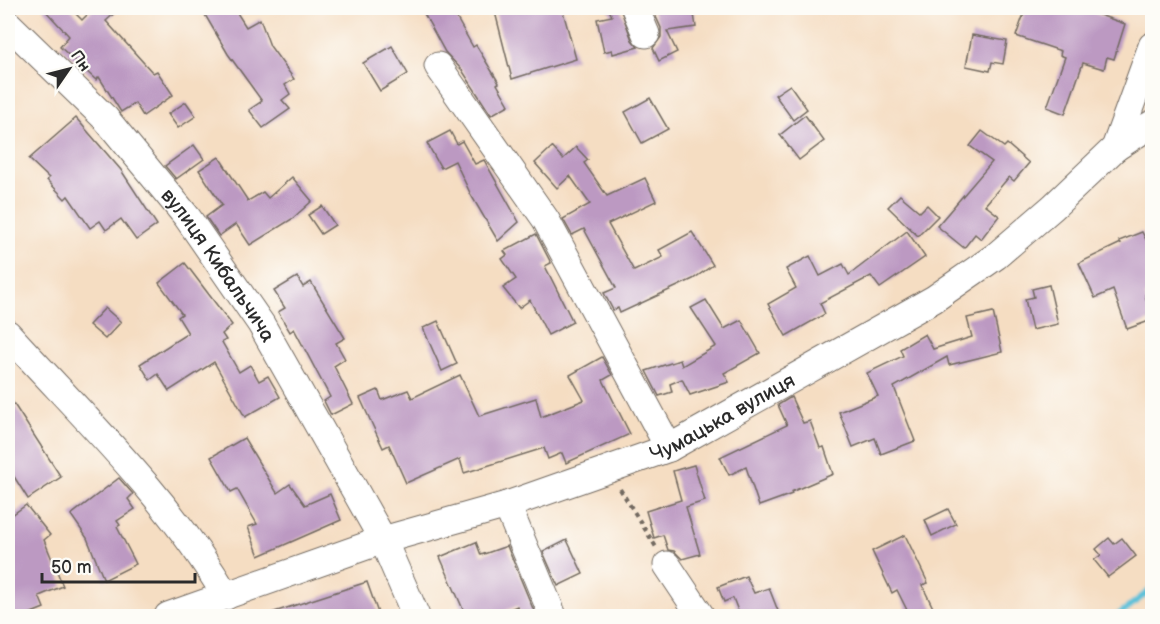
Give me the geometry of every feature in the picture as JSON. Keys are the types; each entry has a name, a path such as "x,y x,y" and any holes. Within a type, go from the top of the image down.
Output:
{"street":[{"path":"635,8 646,34"},
{"name":"вулиця Кибальчича","path":"8,24 106,119 187,217 261,324 383,540 416,616"},
{"name":"Чумацька вулиця","path":"168,616 383,540 507,505 669,448 934,300 1004,249 1115,148 1152,46"},
{"path":"438,66 546,220 669,448"},
{"path":"1115,148 1152,124"},
{"path":"8,334 137,474 206,562 226,596"},
{"path":"507,505 553,616"},
{"path":"668,565 701,616"}],"path":[{"path":"608,470 668,565"}],"building":[{"path":"43,8 70,8 82,20 94,8 120,8 106,21 153,73 157,71 173,95 143,116 135,103 121,112 99,77 96,80 60,47 69,36"},
{"path":"201,8 234,8 246,27 260,19 270,46 294,79 285,85 290,94 282,100 290,109 263,128 249,110 262,101 228,54"},
{"path":"421,8 451,8 473,47 476,45 499,83 497,84 509,105 491,115 462,70 445,52"},
{"path":"494,8 562,8 576,59 512,79"},
{"path":"608,8 620,8 632,40 638,47 613,54 612,50 604,52 597,19 612,16"},
{"path":"652,8 693,8 696,27 667,31 677,52 659,61 653,48 661,37 661,28"},
{"path":"1026,8 1096,8 1094,13 1125,24 1114,59 1107,57 1104,69 1083,63 1065,114 1047,107 1065,57 1060,55 1061,51 1016,36"},
{"path":"972,35 1007,41 1003,64 992,62 990,71 966,66"},
{"path":"392,46 408,74 380,91 363,63"},
{"path":"790,85 807,109 793,120 775,95"},
{"path":"650,98 668,129 642,143 625,112"},
{"path":"186,102 196,116 178,128 168,114"},
{"path":"805,115 824,141 799,160 780,135"},
{"path":"76,118 121,170 157,225 136,240 121,219 106,230 100,221 90,228 68,196 65,199 47,180 49,178 29,159"},
{"path":"450,131 457,144 462,141 475,164 484,160 519,222 498,241 471,195 455,161 441,168 427,143"},
{"path":"982,131 1004,147 1007,144 1029,163 1014,181 1009,177 985,205 999,216 981,239 975,234 964,248 937,226 992,162 970,146"},
{"path":"194,145 204,159 176,179 165,166"},
{"path":"552,147 563,159 576,147 588,160 584,163 607,196 645,178 656,201 608,224 634,271 663,257 659,250 692,232 713,265 693,279 620,313 618,308 613,310 604,293 616,288 584,229 572,235 563,219 590,204 570,176 557,188 535,163"},
{"path":"219,157 248,201 263,192 268,198 292,177 312,201 292,219 250,245 236,224 219,236 206,217 222,205 199,170"},
{"path":"900,195 920,212 927,205 938,216 918,236 888,207"},
{"path":"322,206 335,225 321,234 308,215"},
{"path":"907,231 925,257 880,288 871,276 820,303 825,314 786,336 768,304 796,288 786,269 810,256 820,276 843,264 849,275"},
{"path":"1142,232 1152,251 1152,292 1145,295 1152,320 1127,329 1113,290 1095,298 1079,263 1121,243 1119,241"},
{"path":"536,234 551,263 545,266 573,322 548,335 530,300 519,308 503,288 516,279 502,259 507,255 504,251"},
{"path":"185,263 232,325 222,334 226,340 222,342 239,372 250,365 259,381 268,376 280,397 245,417 214,362 169,391 158,374 150,380 140,364 188,333 178,317 182,314 159,283"},
{"path":"297,277 303,287 311,282 345,338 336,343 345,359 334,366 353,404 331,415 324,401 330,397 294,329 290,332 278,312 285,308 274,291"},
{"path":"1049,285 1058,324 1032,330 1025,299 1034,297 1032,289"},
{"path":"706,300 724,329 741,320 760,353 724,373 729,382 690,395 682,379 670,384 672,392 659,396 646,371 680,360 682,366 716,346 691,308"},
{"path":"105,308 121,322 105,339 89,325"},
{"path":"993,312 1002,352 949,365 947,357 894,387 915,441 881,454 875,438 853,447 839,412 878,396 867,373 903,356 900,349 925,334 933,349 972,337 967,318"},
{"path":"438,321 457,364 442,371 423,328"},
{"path":"602,357 612,375 603,380 630,434 566,463 562,453 548,459 544,448 464,473 460,459 406,483 389,445 383,448 360,398 378,390 382,400 408,390 412,398 460,375 479,416 536,398 541,417 584,400 570,375"},
{"path":"8,395 61,477 28,499 8,467"},
{"path":"791,397 803,423 810,421 820,448 824,447 833,474 791,492 792,494 759,506 746,467 729,475 720,457 787,425 778,405"},
{"path":"244,438 277,493 290,484 305,505 330,494 341,520 259,556 248,527 257,524 237,489 231,492 211,457"},
{"path":"694,465 705,501 686,507 700,554 682,559 674,551 668,550 663,535 654,538 646,511 681,500 673,471"},
{"path":"119,478 133,494 128,499 135,509 117,521 120,525 117,527 136,564 104,580 87,538 71,515"},
{"path":"26,505 50,535 44,540 63,586 39,596 44,608 24,616 8,616 8,518"},
{"path":"948,509 956,524 932,536 925,520"},
{"path":"905,535 928,583 922,585 937,616 910,616 897,590 892,593 872,551"},
{"path":"1109,538 1114,544 1122,538 1136,556 1108,577 1094,560 1101,555 1096,549"},
{"path":"567,540 583,574 558,586 543,552"},
{"path":"476,542 481,555 507,546 536,616 521,616 517,606 494,616 466,616 440,557"},
{"path":"746,576 754,593 769,588 780,616 740,616 733,598 724,602 718,587"},
{"path":"367,582 379,616 271,616 271,613"}],"waterway":[{"path":"1117,616 1152,589"}]}
